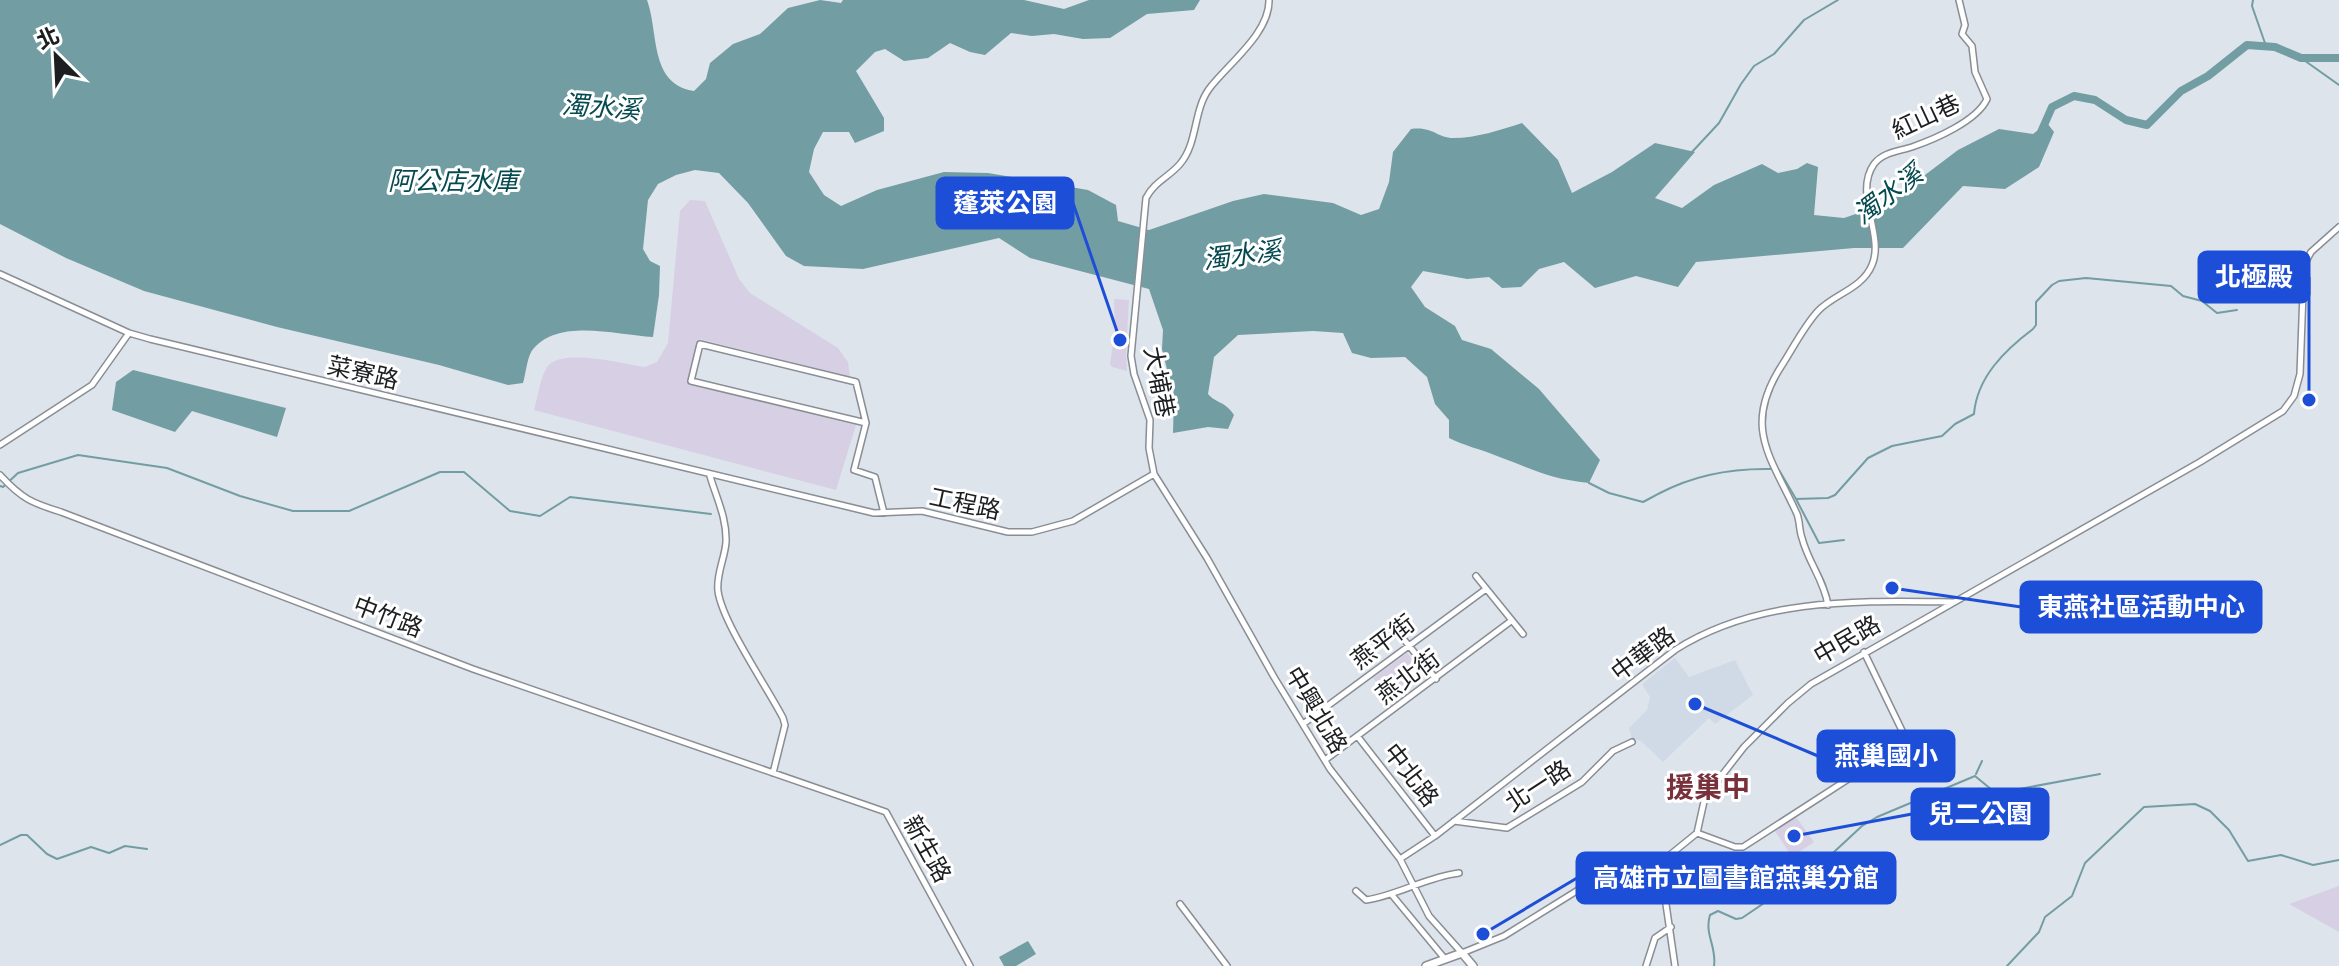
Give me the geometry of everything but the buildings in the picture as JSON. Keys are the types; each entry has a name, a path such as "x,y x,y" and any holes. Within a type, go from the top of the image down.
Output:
{"main road":[{"path":"1426,966 1462,953 1473,966"}],"street":[{"name":"大埔巷","path":"1154,474 1149,448 1150,420 1131,356 1146,198 1152,186 1180,164 1189,151 1205,96 1259,32 1266,20 1269,0"},
{"name":"紅山巷","path":"1828,605 1825,587 1802,539 1798,517 1775,473 1761,416 1777,374 1818,311 1864,279 1871,268 1875,254 1866,184 1877,160 1925,142 1965,122 1987,99 1975,72 1972,46 1962,34 1965,25 1959,0"},
{"name":"中民路","path":"1697,833 1708,792 1749,741 1811,684 2200,462 2289,405 2300,374 2304,265 2311,252 2339,227"},
{"name":"菜寮路","path":"0,274 129,333 303,378 710,475"},
{"path":"0,445 92,385 129,333"},
{"path":"866,423 691,381 700,344 856,382 866,423 854,470 875,477 884,513"},
{"name":"工程路","path":"710,475 863,511 922,511 1008,532 1032,532 1073,521 1154,474"},
{"name":"中興北路","path":"1154,474 1325,760 1400,859 1429,916 1462,953"},
{"path":"710,475 726,539 718,590 738,637 785,725 773,773"},
{"name":"中竹路","path":"0,476 35,505 173,554 440,657 773,773"},
{"path":"1476,576 1523,634"},
{"name":"燕平街","path":"1303,724 1486,589"},
{"name":"中華路","path":"1400,859 1435,836 1697,636 1761,613 1828,605 1955,602"},
{"name":"燕北街","path":"1325,760 1511,621"},
{"path":"1397,631 1436,679"},
{"path":"1462,953 1504,936 1583,887 1639,875 1660,863 1697,833 1743,847 1907,741 1864,652"},
{"name":"中北路","path":"1358,737 1435,836"},
{"name":"北一路","path":"1453,821 1507,828 1582,782 1613,751 1632,742"},
{"name":"新生路","path":"773,773 886,812 970,966"},
{"path":"1660,863 1675,966"},
{"path":"1356,891 1366,900 1392,895 1438,876 1459,873"},
{"path":"1392,895 1445,959"},
{"path":"1180,904 1227,966"},
{"path":"1646,966 1655,938 1671,927"}],"shaded area":[{"path":"690,200 705,201 739,279 750,293 838,348 848,362 850,377 700,339 689,384 856,425 836,490 534,410 545,371 554,361 579,357 645,367 657,362 668,343 680,211"},
{"path":"1114,299 1129,300 1127,371 1110,364 1115,332"},
{"path":"1407,653 1423,670 1387,696 1373,678"},
{"path":"1675,658 1689,677 1735,660 1753,695 1715,724 1709,718 1663,762 1641,741 1632,738 1629,728 1647,710 1650,697 1642,684"},
{"path":"1796,817 1814,842 1792,857 1775,831"},
{"path":"2339,886 2339,932 2289,904"}],"water":[{"name":"阿公店水庫","path":"0,0 647,0 663,68 669,78 694,91 706,79 710,63 733,44 760,34 788,8 820,0 841,3 843,0 1024,0 1064,9 1089,0 1200,0 1194,10 1147,14 1110,38 1011,33 985,55 950,43 928,58 904,61 885,49 875,52 856,71 884,118 884,131 855,143 849,132 823,132 814,149 809,172 824,195 841,206 877,190 944,172 988,173 1088,190 1116,205 1118,221 1149,230 1233,201 1264,194 1333,203 1361,215 1379,209 1389,182 1393,152 1411,129 1425,129 1462,138 1522,123 1558,160 1572,193 1612,172 1655,143 1695,152 1655,198 1682,208 1714,185 1762,164 1778,173 1797,169 1807,163 1818,167 1814,215 1844,218 1888,203 1958,150 1999,129 2033,134 2047,123 2054,132 2039,167 2005,189 1963,186 1903,248 1854,248 1696,262 1678,287 1636,276 1595,288 1564,262 1539,269 1521,287 1502,288 1489,277 1467,279 1423,271 1411,287 1425,307 1455,326 1462,340 1491,349 1539,389 1600,460 1589,483 1542,473 1449,438 1449,420 1435,404 1427,377 1405,357 1371,358 1352,353 1343,333 1313,331 1238,335 1214,357 1208,394 1234,415 1228,429 1208,427 1173,433 1174,398 1162,349 1163,330 1149,289 1030,258 999,238 863,269 804,266 786,256 748,203 719,173 695,170 676,175 658,184 648,200 643,249 650,261 660,266 653,337 590,330 559,333 534,348 523,383 508,385 144,291 66,258 0,224"},
{"path":"133,370 286,408 277,437 192,411 175,432 112,410 116,382"},
{"path":"1028,941 1036,954 1016,966 1004,966 999,957"}],"waterway":[{"path":"1692,152 1719,123 1754,66 1774,54 1804,20 1838,0"},
{"path":"2253,0 2252,6 2266,46"},
{"name":"濁水溪","path":"2041,132 2052,107 2074,96 2095,100 2126,120 2147,125 2181,91 2208,76 2247,45 2275,47 2301,58 2339,58"},
{"path":"2301,58 2339,85"},
{"path":"1779,470 1796,499 1828,498 1835,495 1868,458 1892,446 1942,436 1955,424 1974,414 1987,376 2003,355 2033,329 2036,325 2036,302 2059,281 2086,278 2171,286 2183,296 2202,301 2217,313 2237,310"},
{"path":"0,486 3,487 18,473 78,455 167,468 240,496 293,511 349,511 440,472 464,472 510,511 540,516 570,497 711,514"},
{"path":"1589,483 1609,493 1643,502 1700,477 1729,471 1773,469"},
{"path":"1796,499 1819,543 1844,540"},
{"path":"1976,774 1982,761"},
{"path":"1714,966 1710,915 1718,911 1736,919 1742,918 1820,865 1862,826 1877,817 1975,776 1992,790 2003,792 2100,774"},
{"path":"2007,966 2039,932 2045,917 2072,896 2085,863 2144,807 2195,804 2210,811 2229,830 2248,861 2281,855 2313,865 2339,860"},
{"path":"0,845 27,835 57,859 91,847 109,853 125,846 147,849"}],"place":[{"name":"蓬萊公園","path":"1120,340"},
{"name":"北極殿","path":"2309,400"},
{"name":"東燕社區活動中心","path":"1892,588"},
{"name":"燕巢國小","path":"1695,704"},
{"name":"兒二公園","path":"1794,836"},
{"name":"高雄市立圖書館燕巢分館","path":"1483,934"}],"district":[{"name":"援巢中","path":"1708,787"}]}
